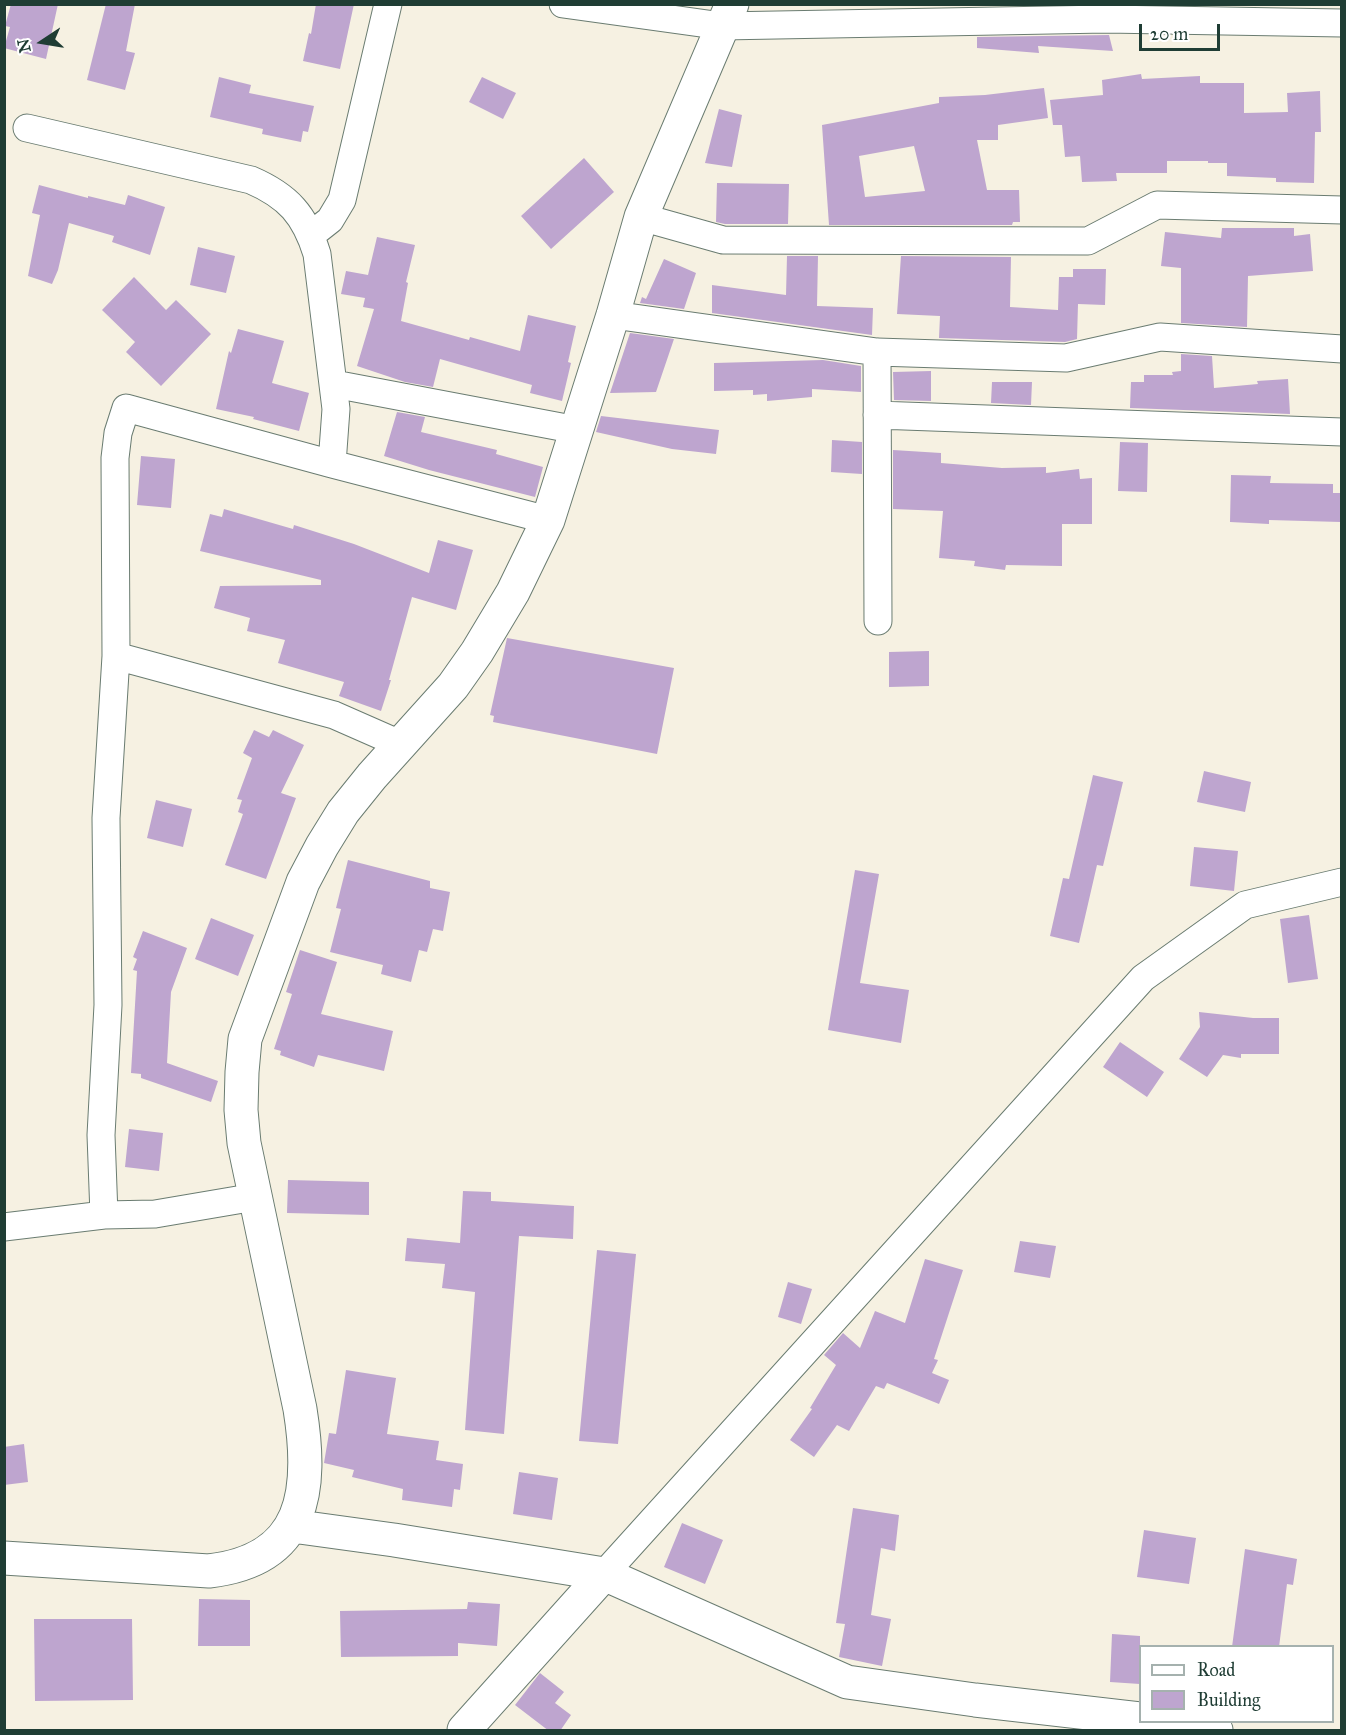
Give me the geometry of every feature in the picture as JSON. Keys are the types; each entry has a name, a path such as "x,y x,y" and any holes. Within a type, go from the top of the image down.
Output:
{"street":[{"path":"311,235 330,220 342,200 388,4"},
{"path":"564,4 727,15 1341,23"},
{"path":"4,1558 208,1570 232,1568 256,1560 278,1544 292,1526 305,1475 305,1442 244,1143 241,1110 245,1039 303,882 322,846 343,812 453,686 477,652 513,592 548,520 613,315 641,217 727,15"},
{"path":"27,129 251,180 270,188 287,200 300,215 311,235 317,254 336,409 332,464"},
{"path":"641,217 723,240 1088,241 1157,205 1341,210"},
{"path":"613,315 877,352 1066,358 1160,337 1341,349"},
{"path":"877,352 878,621"},
{"path":"334,384 577,430"},
{"path":"104,1215 101,1136 108,1005 106,818 116,656 115,458 118,433 126,408 548,520"},
{"path":"877,415 1341,432"},
{"path":"116,656 334,715 400,744"},
{"path":"464,1731 1143,978 1245,905 1341,882"},
{"path":"4,1227 104,1215 155,1214 255,1197"},
{"path":"292,1526 604,1574 847,1682 975,1700 1139,1719"},
{"path":"1164,1723 1216,1731"}],"building":[{"path":"11,4 58,4 46,59 4,48 10,27 5,26"},
{"path":"106,4 135,4 126,51 135,53 125,90 87,80"},
{"path":"316,4 354,4 340,69 303,61"},
{"path":"1109,35 1113,51 1038,46 1039,53 977,48 977,37"},
{"path":"1141,74 1142,79 1200,76 1200,83 1244,83 1244,113 1288,112 1287,93 1320,91 1321,132 1315,132 1314,183 1276,182 1276,178 1227,176 1227,163 1208,163 1208,161 1167,161 1167,173 1116,173 1117,181 1082,182 1080,156 1065,157 1062,125 1053,125 1050,100 1103,95 1102,80"},
{"path":"219,77 251,85 249,93 314,106 308,132 303,131 301,142 262,134 263,129 210,117"},
{"path":"482,77 516,93 503,119 469,102"},
{"path":"1044,88 1048,118 998,125 998,140 977,140 987,190 1019,190 1020,222 1013,222 1012,225 829,225 822,125 939,103 939,97 985,95","holes":["914,146 925,191 865,197 859,156"]},
{"path":"719,109 742,115 732,167 705,163"},
{"path":"584,158 614,192 551,249 521,216"},
{"path":"717,183 789,184 788,224 716,222"},
{"path":"39,185 125,205 128,195 165,207 150,255 112,242 114,236 69,223 58,270 52,284 28,276 40,215 32,213"},
{"path":"1222,228 1294,228 1294,236 1310,234 1313,271 1248,276 1247,327 1181,323 1181,268 1161,266 1165,232 1221,238"},
{"path":"377,237 415,245 406,282 408,283 401,321 469,340 470,337 520,351 528,315 576,326 568,362 571,363 562,401 530,393 532,385 440,359 433,387 405,382 357,366 374,309 363,307 365,298 341,294 346,271 368,275"},
{"path":"198,247 235,256 226,293 190,285"},
{"path":"787,256 818,256 817,306 873,308 872,335 712,313 712,285 786,295"},
{"path":"901,256 1011,257 1010,307 1058,310 1059,277 1073,277 1073,269 1106,269 1105,305 1078,304 1077,339 1065,342 939,338 940,316 897,314"},
{"path":"664,259 696,273 684,309 640,303 642,297 646,299"},
{"path":"134,277 166,310 176,300 211,334 161,386 126,352 135,342 102,310"},
{"path":"238,329 284,341 272,383 309,393 299,431 253,419 254,417 216,409 229,351 231,353"},
{"path":"630,333 674,339 656,392 610,393"},
{"path":"1181,354 1212,356 1214,388 1288,379 1290,414 1130,408 1131,382 1144,382 1144,375 1173,375 1172,372 1181,371"},
{"path":"823,360 861,366 861,392 812,389 812,397 767,401 767,394 753,395 753,390 714,391 714,363"},
{"path":"931,371 931,401 894,400 893,372"},
{"path":"992,382 1032,382 1031,405 991,403"},
{"path":"397,412 425,417 421,432 497,450 496,454 543,467 535,497 384,456"},
{"path":"601,416 719,430 716,454 672,449 596,432"},
{"path":"832,440 862,442 862,474 831,472"},
{"path":"1120,442 1148,443 1147,492 1118,491"},
{"path":"893,450 941,453 941,463 1002,468 1046,467 1046,473 1079,469 1080,479 1092,478 1092,524 1062,524 1062,566 1006,565 1005,570 974,566 975,561 939,558 943,511 893,509"},
{"path":"141,456 175,459 171,508 137,505"},
{"path":"1231,475 1271,476 1270,483 1333,484 1333,493 1341,493 1341,522 1269,520 1269,524 1230,522"},
{"path":"224,509 293,529 294,525 354,544 429,573 438,540 473,550 456,610 412,597 381,711 339,696 344,682 278,663 285,640 247,631 250,618 214,608 220,586 321,585 321,580 200,551 210,514 222,517"},
{"path":"507,638 674,668 657,754 493,722 494,716 490,715"},
{"path":"929,651 929,686 889,687 889,652"},
{"path":"254,730 269,737 273,730 304,745 281,793 296,798 266,879 225,865 243,814 238,812 242,800 237,799 252,758 243,753"},
{"path":"1204,771 1251,782 1245,812 1197,802"},
{"path":"1093,775 1123,782 1103,866 1097,865 1079,943 1050,936 1063,878 1069,879"},
{"path":"156,800 192,809 183,847 147,838"},
{"path":"1194,847 1238,851 1234,891 1190,886"},
{"path":"348,860 430,881 430,888 450,892 443,931 433,929 427,952 419,950 411,982 381,974 383,965 330,952 341,909 336,908"},
{"path":"855,870 879,874 860,983 909,990 901,1043 828,1030"},
{"path":"1309,915 1318,979 1288,983 1280,919"},
{"path":"211,918 254,935 238,976 195,959"},
{"path":"143,931 187,948 171,992 167,1063 218,1081 211,1102 141,1078 141,1074 131,1073 137,971 133,970 137,959 133,957"},
{"path":"300,950 337,962 321,1014 393,1031 384,1071 318,1055 314,1067 280,1055 281,1051 274,1049 292,994 286,992"},
{"path":"1199,1012 1253,1018 1279,1018 1279,1054 1241,1054 1241,1058 1223,1055 1207,1077 1179,1059 1200,1027"},
{"path":"1120,1042 1164,1072 1147,1097 1103,1067"},
{"path":"129,1129 163,1133 159,1171 125,1167"},
{"path":"288,1180 369,1182 369,1215 287,1213"},
{"path":"463,1191 491,1192 491,1201 574,1206 573,1239 519,1236 504,1434 465,1430 475,1292 442,1288 445,1264 405,1261 407,1238 460,1243"},
{"path":"1020,1241 1056,1246 1050,1278 1014,1272"},
{"path":"597,1250 636,1254 618,1444 579,1441"},
{"path":"925,1259 963,1270 934,1359 938,1360 932,1373 949,1380 939,1404 887,1383 884,1389 876,1386 849,1431 837,1425 814,1457 790,1440 812,1409 810,1408 836,1365 824,1355 843,1333 860,1348 875,1311 905,1323"},
{"path":"788,1282 812,1289 801,1324 778,1317"},
{"path":"346,1370 396,1378 387,1434 439,1441 436,1460 463,1464 460,1490 454,1489 452,1507 402,1500 403,1489 352,1477 354,1470 324,1463 329,1433 336,1434"},
{"path":"24,1444 28,1482 4,1485 4,1447"},
{"path":"519,1472 558,1478 552,1520 513,1514"},
{"path":"853,1508 899,1515 895,1551 881,1548 871,1615 891,1619 882,1666 839,1657 845,1624 836,1623"},
{"path":"682,1523 723,1540 705,1584 664,1567"},
{"path":"1144,1530 1196,1538 1189,1584 1137,1577"},
{"path":"1245,1549 1297,1559 1293,1585 1287,1584 1279,1645 1232,1645"},
{"path":"199,1599 250,1600 250,1646 198,1646"},
{"path":"468,1602 500,1604 497,1646 458,1643 458,1656 341,1657 340,1611 467,1609"},
{"path":"34,1619 132,1619 133,1700 35,1701"},
{"path":"1112,1634 1140,1636 1139,1684 1110,1682"},
{"path":"540,1673 564,1692 555,1703 571,1715 560,1731 549,1731 515,1705"}]}
